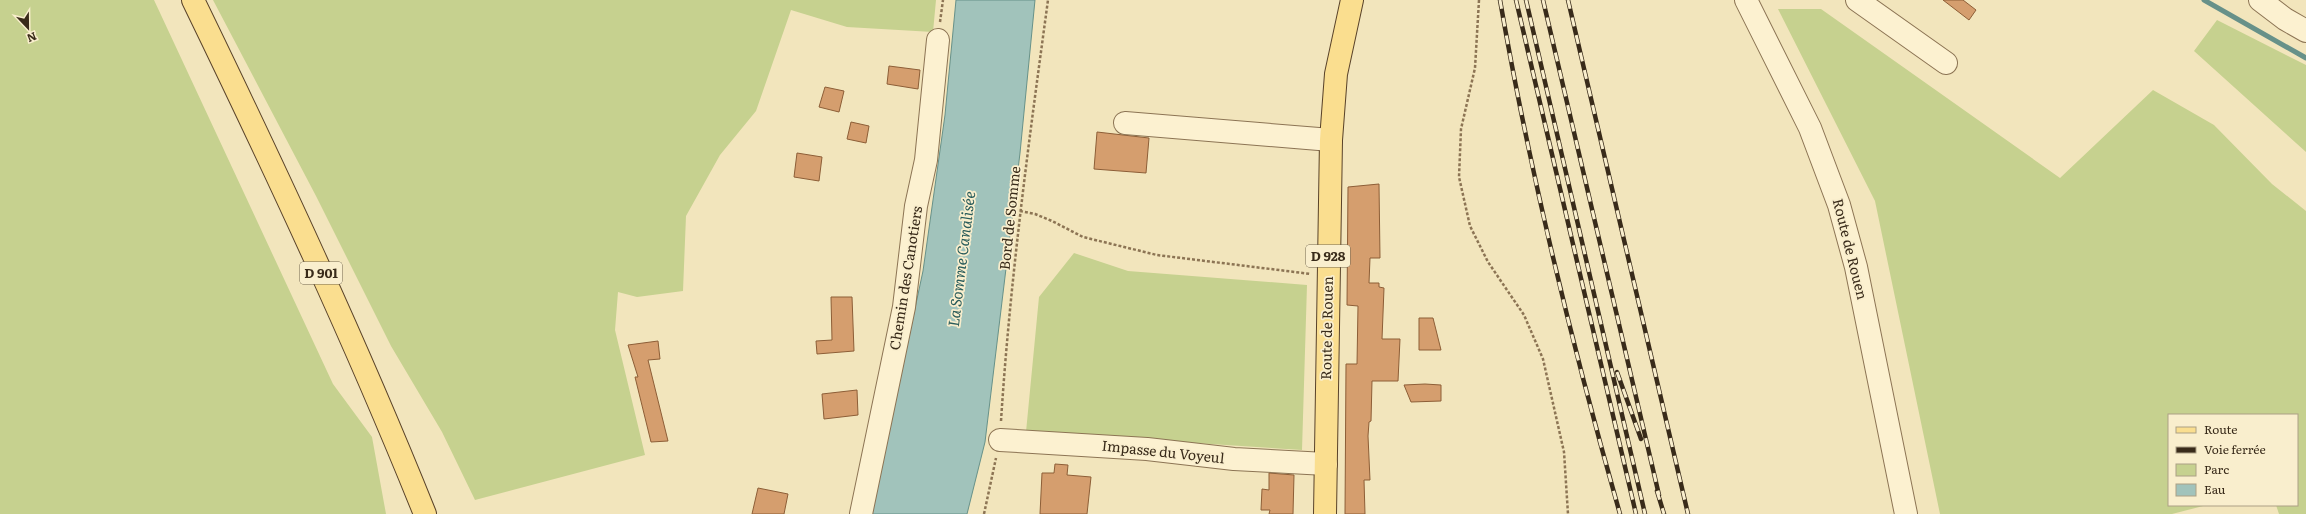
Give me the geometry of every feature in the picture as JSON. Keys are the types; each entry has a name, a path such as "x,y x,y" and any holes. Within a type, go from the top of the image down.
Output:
{"main road":[{"name":"D 901","path":"193,0 346,329 387,420 425,514"},
{"name":"Route de Rouen","path":"1325,514 1331,140 1337,68 1352,0"}],"street":[{"name":"Route de Rouen","path":"1747,0 1810,128 1839,205 1856,267 1906,514"},
{"path":"1858,0 1946,63"},
{"path":"2260,0 2285,19 2306,31"},
{"name":"Chemin des Canotiers","path":"861,514 904,307 916,206 926,160 938,40"},
{"path":"1126,122 1331,140"},
{"name":"Impasse du Voyeul","path":"1000,440 1147,449 1234,460 1326,464"}],"path":[{"name":"Bord de Somme","path":"984,514 1000,440 1006,347 1020,212 1048,0"},
{"path":"1479,0 1475,68 1461,129 1459,177 1470,226 1488,262 1524,316 1543,359 1564,452 1568,514"},
{"path":"1020,212 1046,218 1083,237 1157,255 1328,276"}],"green space":[{"path":"0,0 154,0 333,384 372,437 386,514 0,514"},
{"path":"213,0 936,0 933,32 847,27 791,10 756,111 720,155 686,216 683,291 637,297 618,292 615,330 645,455 475,500 442,432 391,346 316,196"},
{"path":"1778,9 1821,9 2060,178 2153,90 2214,125 2272,184 2306,211 2306,514 2279,514 2276,506 2298,506 2298,414 2168,414 2168,506 2203,506 2172,514 1940,514 1875,201"},
{"path":"2217,20 2306,65 2306,152 2194,51"},
{"path":"1074,253 1128,271 1307,285 1302,450 1026,432 1039,297"}],"water":[{"name":"La Somme Canalisée","path":"956,0 1035,0 1020,153 985,442 967,514 871,514 923,271 945,115"}],"building":[{"path":"1943,0 1963,0 1976,10 1969,20"},
{"path":"889,66 920,70 918,89 887,84"},
{"path":"825,87 844,91 839,112 819,107"},
{"path":"851,122 869,126 866,143 847,139"},
{"path":"1097,132 1149,138 1146,173 1094,169"},
{"path":"797,153 822,157 819,181 794,177"},
{"path":"1379,184 1380,258 1370,258 1369,283 1379,283 1379,287 1384,288 1382,339 1400,339 1398,381 1372,381 1371,421 1369,422 1368,436 1370,480 1364,480 1365,514 1345,514 1346,364 1357,364 1358,306 1347,305 1348,187"},
{"path":"831,297 852,297 854,351 817,354 816,341 832,340"},
{"path":"1419,318 1433,318 1441,350 1419,350"},
{"path":"658,341 660,359 648,360 668,441 651,442 635,377 638,377 628,345"},
{"path":"1404,385 1441,385 1441,401 1411,402"},
{"path":"857,390 858,415 824,419 822,394"},
{"path":"1055,464 1068,465 1067,475 1091,477 1087,514 1040,514 1042,473 1054,473"},
{"path":"1269,473 1294,475 1293,514 1269,514 1270,510 1261,510 1262,489 1269,490"},
{"path":"758,488 788,494 784,514 752,514"}],"waterway":[{"path":"2204,0 2306,58"}],"railway":[{"path":"1500,0 1538,194 1585,387 1620,514"},
{"path":"1516,0 1636,514"},
{"path":"1526,0 1645,514"},
{"path":"1543,0 1659,495"},
{"path":"1568,0 1688,514"},
{"path":"1617,372 1641,439"},
{"path":"1657,491 1664,514"}]}
